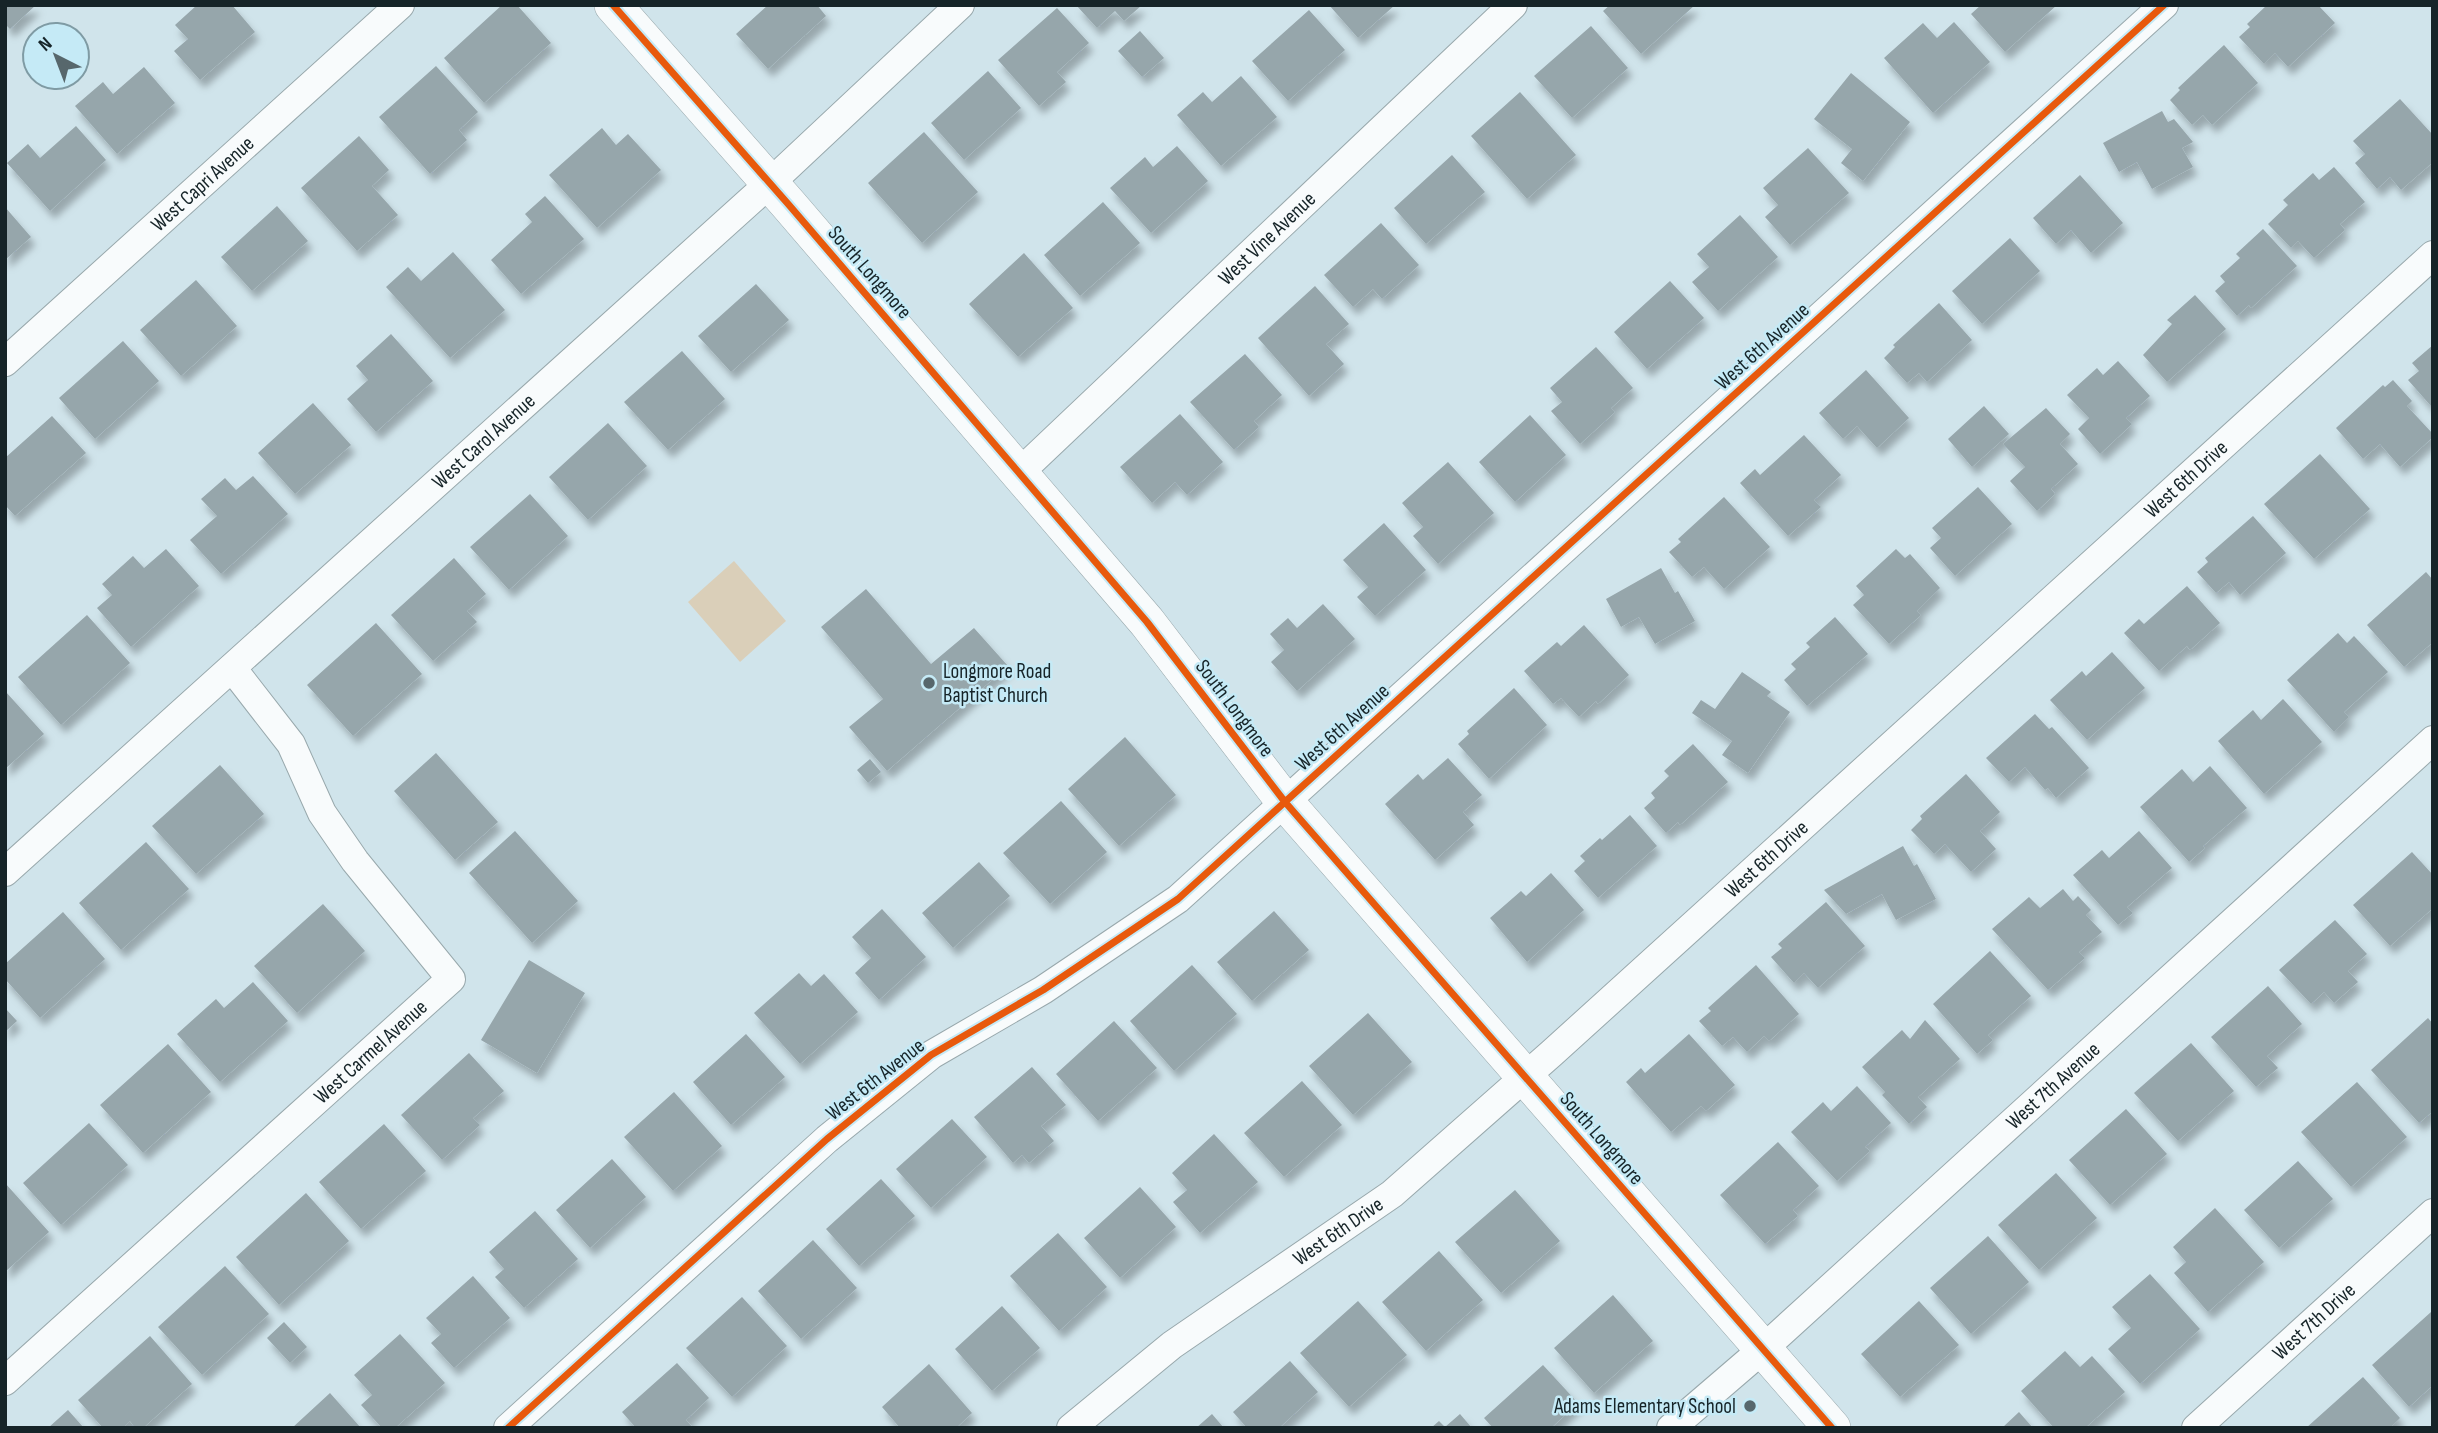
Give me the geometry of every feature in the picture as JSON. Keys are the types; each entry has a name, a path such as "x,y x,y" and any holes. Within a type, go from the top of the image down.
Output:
{"street":[{"name":"West Capri Avenue","path":"5,362 400,5"},
{"name":"South Longmore","path":"613,5 770,183 1147,622 1284,802 1832,1428"},
{"name":"West Carol Avenue","path":"5,872 770,183 960,5"},
{"name":"West Vine Avenue","path":"1020,472 1513,5"},
{"name":"West 6th Avenue","path":"508,1428 827,1139 931,1055 1043,990 1178,899 2164,5"},
{"name":"West 6th Drive","path":"1071,1428 1172,1345 1392,1194 1527,1077 2433,255"},
{"name":"West Carmel Avenue","path":"5,1381 451,979 355,861 322,813 290,744 232,668"},
{"name":"West 7th Avenue","path":"1671,1428 1763,1349 2433,740"},
{"name":"West 7th Drive","path":"2196,1428 2433,1213"}],"shaded area":[{"path":"734,561 786,621 740,662 688,602"}],"building":[{"path":"5,5 36,5 10,29 5,24"},
{"path":"197,5 232,5 255,32 200,80 174,51 188,39 175,25"},
{"path":"502,5 517,5 551,43 484,103 444,58"},
{"path":"768,5 817,5 826,16 768,69 736,34"},
{"path":"1076,5 1142,5 1124,21 1115,11 1097,28"},
{"path":"1329,5 1395,5 1358,38"},
{"path":"1610,5 1695,5 1641,54 1603,11"},
{"path":"1981,5 2057,5 2005,52 1971,14"},
{"path":"2267,5 2318,5 2335,23 2288,67 2275,53 2264,64 2239,37 2250,27 2247,24"},
{"path":"1057,8 1089,43 1057,72 1066,82 1039,106 998,60"},
{"path":"1309,10 1345,50 1288,101 1252,61"},
{"path":"1954,22 1990,62 1933,113 1884,58 1923,23 1937,38"},
{"path":"1591,26 1628,68 1572,118 1534,76"},
{"path":"1140,31 1164,58 1142,77 1118,51"},
{"path":"2224,45 2258,83 2212,125 2203,115 2192,125 2170,100 2180,90 2178,88"},
{"path":"436,66 478,112 459,130 467,140 430,174 379,117"},
{"path":"144,67 175,103 117,154 75,106 103,82 113,94"},
{"path":"988,71 1021,108 964,160 931,123"},
{"path":"1851,73 1910,122 1863,181 1841,163 1852,149 1814,119"},
{"path":"1241,76 1277,117 1221,166 1177,115 1203,92 1212,102"},
{"path":"1520,92 1576,155 1527,199 1471,136"},
{"path":"2400,99 2433,135 2433,162 2401,190 2390,177 2377,189 2355,163 2365,154 2353,141"},
{"path":"2162,111 2168,122 2174,119 2193,142 2182,148 2193,167 2152,189 2137,162 2119,172 2103,143"},
{"path":"76,126 106,160 50,211 7,163 28,144 40,158"},
{"path":"602,128 616,145 628,134 661,170 597,228 549,175"},
{"path":"924,132 978,192 922,243 868,183"},
{"path":"359,136 389,170 372,186 398,215 357,251 301,188"},
{"path":"1177,146 1208,181 1151,233 1110,188 1145,157 1153,167"},
{"path":"1808,148 1849,193 1790,245 1765,217 1778,205 1763,188"},
{"path":"1452,155 1485,192 1426,244 1394,208"},
{"path":"2334,167 2365,202 2340,224 2345,230 2314,258 2298,241 2291,248 2268,224 2288,205 2283,200 2313,173 2319,180"},
{"path":"2080,175 2123,223 2091,253 2071,230 2056,244 2033,218"},
{"path":"545,196 584,239 521,294 491,260 532,222 525,214"},
{"path":"1103,202 1140,243 1080,296 1044,255"},
{"path":"277,206 308,241 252,291 221,257"},
{"path":"5,207 31,237 5,260"},
{"path":"1740,215 1778,257 1718,311 1692,282 1709,267 1697,254"},
{"path":"1381,223 1419,265 1382,299 1373,289 1353,307 1324,275"},
{"path":"2263,229 2297,266 2251,308 2249,305 2237,316 2215,291 2225,282 2220,276 2240,258 2236,254"},
{"path":"2010,238 2040,271 1982,324 1952,291"},
{"path":"453,252 505,310 450,358 386,287 408,267 421,281"},
{"path":"1024,253 1073,308 1018,357 969,304"},
{"path":"196,280 237,326 181,376 140,330"},
{"path":"1670,281 1704,318 1647,369 1614,332"},
{"path":"756,284 789,320 731,372 698,336"},
{"path":"1315,286 1349,324 1326,344 1344,364 1309,396 1258,338"},
{"path":"2195,295 2226,329 2167,382 2143,355 2172,324 2167,320"},
{"path":"1939,303 1972,340 1927,382 1919,373 1907,383 1884,358 1895,347 1893,345"},
{"path":"391,334 433,381 376,432 347,399 368,380 356,366"},
{"path":"123,341 159,381 95,439 59,398"},
{"path":"2433,345 2431,406 2408,380 2419,371 2412,363"},
{"path":"1596,347 1633,388 1611,408 1615,412 1580,444 1551,411 1562,402 1550,388"},
{"path":"682,351 725,399 668,450 624,402"},
{"path":"1245,354 1282,395 1254,421 1259,427 1234,450 1190,402"},
{"path":"2118,361 2150,396 2126,418 2132,424 2100,454 2078,429 2089,418 2067,395 2097,368 2103,375"},
{"path":"1866,370 1909,418 1877,448 1857,426 1843,439 1819,413"},
{"path":"2393,380 2412,401 2407,406 2433,434 2433,437 2400,467 2380,444 2363,459 2336,428 2383,385 2385,387"},
{"path":"313,403 351,445 295,494 258,453"},
{"path":"1984,406 2009,434 1972,467 1948,439"},
{"path":"2046,408 2070,434 2060,444 2078,464 2051,489 2055,494 2037,511 2010,481 2025,467 2003,444"},
{"path":"1180,414 1223,462 1187,495 1175,482 1152,503 1120,467"},
{"path":"1530,415 1566,455 1515,502 1479,462"},
{"path":"52,416 86,453 15,516 5,505 5,458"},
{"path":"608,423 647,466 588,520 549,477"},
{"path":"1804,435 1841,475 1814,500 1821,507 1788,536 1740,483 1755,469 1760,475"},
{"path":"2320,454 2370,509 2314,559 2264,504"},
{"path":"1448,462 1494,513 1438,564 1413,536 1423,527 1402,503"},
{"path":"253,476 288,514 221,574 190,540 217,516 201,499 225,478 236,490"},
{"path":"1978,487 2012,524 1955,576 1930,548 1941,538 1932,528"},
{"path":"530,494 568,536 509,590 470,547"},
{"path":"1724,497 1770,547 1724,589 1704,567 1692,577 1669,552 1681,542 1678,539"},
{"path":"2253,516 2286,553 2240,595 2229,582 2216,593 2197,572 2208,562 2205,558"},
{"path":"1384,523 1426,570 1375,616 1357,597 1368,587 1343,560"},
{"path":"166,549 199,586 131,647 97,608 112,595 102,584 133,556 144,568"},
{"path":"1896,549 1905,558 1910,554 1940,588 1917,611 1921,615 1889,644 1853,605 1864,595 1856,586"},
{"path":"454,558 486,594 467,611 477,622 433,661 391,615"},
{"path":"1661,568 1695,621 1655,644 1639,617 1621,627 1606,599"},
{"path":"2426,572 2433,580 2433,642 2404,667 2367,625"},
{"path":"2187,586 2220,623 2190,650 2187,646 2159,671 2124,633 2139,619 2144,624"},
{"name":"Longmore Road Baptist Church","path":"866,589 931,664 974,628 1008,666 887,771 849,727 883,699 821,627"},
{"path":"1323,604 1355,639 1297,691 1271,662 1284,650 1270,634 1288,618 1297,628"},
{"path":"87,615 130,663 61,725 18,677"},
{"path":"1835,617 1868,654 1807,706 1784,680 1796,669 1791,664 1810,647 1806,643"},
{"path":"376,623 422,674 353,736 307,685"},
{"path":"1584,625 1629,675 1598,704 1596,701 1579,717 1561,698 1553,704 1524,671 1557,642 1561,646"},
{"path":"2338,633 2347,643 2354,636 2388,672 2344,712 2349,717 2334,732 2287,680"},
{"path":"2112,652 2145,688 2087,740 2050,700 2082,671 2086,676"},
{"path":"1742,672 1771,692 1767,696 1790,712 1748,773 1722,755 1732,741 1692,713 1701,700 1715,709"},
{"path":"1514,688 1547,725 1489,779 1458,744 1469,734 1467,731"},
{"path":"5,691 44,734 5,769"},
{"path":"2283,699 2322,742 2264,794 2218,741 2253,710 2261,720"},
{"path":"2035,714 2049,729 2052,727 2089,768 2056,798 2048,788 2045,790 2025,767 2009,782 1986,758"},
{"path":"1125,737 1176,795 1119,846 1068,789"},
{"path":"1693,744 1728,782 1680,825 1678,822 1666,833 1644,808 1655,798 1651,793 1669,776 1664,771"},
{"path":"436,753 498,822 455,860 394,791"},
{"path":"1448,758 1482,795 1463,812 1474,825 1435,860 1385,804 1418,774 1423,780"},
{"path":"870,759 881,772 868,783 857,770"},
{"path":"220,765 264,814 196,874 152,826"},
{"path":"2210,766 2247,808 2203,846 2205,848 2189,862 2140,807 2182,769 2193,782"},
{"path":"1966,774 2000,812 1980,831 1996,849 1971,872 1945,844 1934,854 1911,830 1922,819 1920,816"},
{"path":"1061,801 1107,852 1050,904 1003,853"},
{"path":"1630,815 1657,846 1598,898 1574,871 1585,861 1580,856"},
{"path":"515,831 578,901 532,943 469,873"},
{"path":"2139,831 2172,868 2127,907 2133,913 2118,925 2073,875 2102,850 2109,858"},
{"path":"146,842 189,889 121,950 79,903"},
{"path":"1903,846 1914,866 1917,864 1936,899 1896,920 1882,894 1846,914 1824,890"},
{"path":"2412,852 2433,875 2433,908 2390,946 2353,905"},
{"path":"979,862 1010,896 953,948 922,913"},
{"path":"1551,873 1584,910 1527,962 1490,918 1521,891 1526,896"},
{"path":"2063,889 2073,901 2078,896 2091,910 2086,915 2102,932 2079,952 2085,958 2048,990 1992,929 2029,897 2040,908"},
{"path":"1826,902 1865,946 1818,988 1804,973 1794,983 1771,957 1782,948 1778,944"},
{"path":"323,904 365,951 297,1013 254,966"},
{"path":"882,909 926,957 879,1000 855,973 871,958 852,937"},
{"path":"1274,911 1309,950 1252,1001 1217,962"},
{"path":"63,912 105,959 40,1018 5,979 5,964"},
{"path":"2335,920 2367,954 2348,971 2358,982 2334,1003 2324,992 2311,1004 2279,970"},
{"path":"1990,951 2031,996 1988,1035 1993,1040 1977,1054 1933,1004"},
{"path":"529,960 585,993 537,1073 481,1040"},
{"path":"1192,965 1237,1014 1174,1071 1130,1021"},
{"path":"1756,965 1799,1014 1769,1041 1764,1036 1747,1052 1733,1037 1722,1046 1699,1021 1711,1011 1708,1008"},
{"path":"799,973 811,986 824,974 858,1012 800,1064 754,1013"},
{"path":"253,982 288,1021 220,1082 177,1034 216,999 224,1008"},
{"path":"2268,986 2302,1024 2267,1056 2278,1068 2256,1087 2211,1037"},
{"path":"5,1008 17,1021 5,1032"},
{"path":"1368,1013 1412,1062 1353,1115 1309,1066"},
{"path":"2428,1018 2433,1024 2433,1111 2419,1123 2371,1070"},
{"path":"1925,1020 1960,1059 1918,1097 1927,1107 1909,1124 1882,1095 1885,1092 1862,1067 1902,1030 1910,1039"},
{"path":"1114,1021 1157,1068 1098,1121 1056,1074"},
{"path":"746,1034 785,1077 731,1125 693,1082"},
{"path":"1689,1034 1735,1085 1706,1111 1701,1106 1671,1132 1626,1082 1641,1068 1645,1073"},
{"path":"2191,1043 2234,1091 2178,1141 2134,1093"},
{"path":"168,1044 211,1092 143,1153 100,1105"},
{"path":"469,1053 504,1091 473,1118 480,1125 442,1160 401,1115"},
{"path":"1032,1067 1066,1105 1041,1126 1054,1141 1029,1163 1022,1155 1013,1163 974,1117"},
{"path":"1302,1081 1342,1125 1284,1177 1244,1133"},
{"path":"2357,1082 2407,1137 2351,1187 2301,1132"},
{"path":"1857,1086 1891,1123 1865,1147 1870,1151 1837,1181 1791,1132 1823,1102 1831,1111"},
{"path":"674,1092 722,1146 673,1191 624,1137"},
{"path":"2126,1109 2167,1154 2110,1205 2069,1160"},
{"path":"952,1119 987,1157 931,1208 896,1169"},
{"path":"89,1123 128,1165 61,1225 23,1183"},
{"path":"384,1124 426,1171 361,1229 319,1182"},
{"path":"1214,1134 1258,1182 1200,1233 1173,1202 1187,1190 1172,1173"},
{"path":"1778,1142 1819,1186 1793,1210 1798,1216 1765,1244 1720,1195"},
{"path":"612,1159 646,1197 590,1248 556,1210"},
{"path":"2298,1161 2333,1199 2279,1248 2244,1210"},
{"path":"2056,1173 2097,1218 2039,1270 1998,1225"},
{"path":"881,1179 915,1216 859,1266 826,1229"},
{"path":"5,1183 49,1232 5,1272"},
{"path":"1140,1187 1176,1227 1120,1278 1084,1238"},
{"path":"1515,1190 1560,1241 1501,1293 1455,1242"},
{"path":"306,1193 349,1241 279,1305 236,1257"},
{"path":"2215,1208 2264,1262 2208,1312 2174,1273 2186,1262 2173,1247"},
{"path":"535,1211 578,1259 524,1308 495,1277 504,1269 489,1252"},
{"path":"1058,1233 1107,1287 1059,1331 1010,1276"},
{"path":"1988,1236 2029,1282 1971,1334 1930,1288"},
{"path":"813,1240 857,1288 801,1339 758,1291"},
{"path":"1439,1251 1483,1300 1426,1351 1382,1302"},
{"path":"225,1266 269,1314 202,1375 158,1327"},
{"path":"2150,1274 2200,1329 2140,1384 2108,1349 2131,1328 2112,1307"},
{"path":"473,1276 510,1318 454,1368 431,1343 441,1334 426,1318"},
{"path":"1613,1295 1653,1341 1594,1393 1554,1348"},
{"path":"742,1297 787,1346 732,1397 686,1348"},
{"path":"1358,1301 1407,1355 1349,1407 1300,1353"},
{"path":"1919,1301 1959,1345 1900,1397 1861,1354"},
{"path":"1002,1306 1040,1348 992,1391 955,1349"},
{"path":"2431,1312 2433,1385 2409,1407 2372,1365"},
{"path":"284,1322 307,1347 290,1363 267,1338"},
{"path":"400,1334 445,1383 395,1428 382,1428 361,1405 372,1395 354,1375"},
{"path":"150,1336 192,1384 143,1428 135,1428 130,1421 123,1428 103,1428 78,1400"},
{"path":"2065,1351 2080,1367 2092,1356 2125,1392 2085,1428 2054,1428 2021,1391"},
{"path":"1290,1361 1318,1392 1279,1428 1247,1428 1233,1412"},
{"path":"677,1363 709,1398 686,1420 693,1428 636,1428 622,1412"},
{"path":"929,1364 972,1413 956,1428 900,1428 882,1407"},
{"path":"1543,1365 1578,1403 1551,1428 1493,1428 1484,1418"},
{"path":"2363,1377 2400,1418 2390,1428 2306,1428"},
{"path":"330,1393 361,1428 292,1428"},
{"path":"68,1410 84,1428 48,1428"},
{"path":"2019,1412 2033,1428 2002,1428"},
{"path":"1212,1414 1224,1428 1196,1428"},
{"path":"1460,1414 1472,1428 1431,1428 1439,1421 1445,1427"}],"cycle path":[{"path":"613,5 789,205 1147,622 1285,802 1832,1428"},
{"path":"508,1428 827,1139 931,1055 1043,990 1178,899 2164,5"}],"place":[{"name":"Longmore Road Baptist Church","path":"929,683"},
{"name":"Adams Elementary School","path":"1750,1406"}]}
